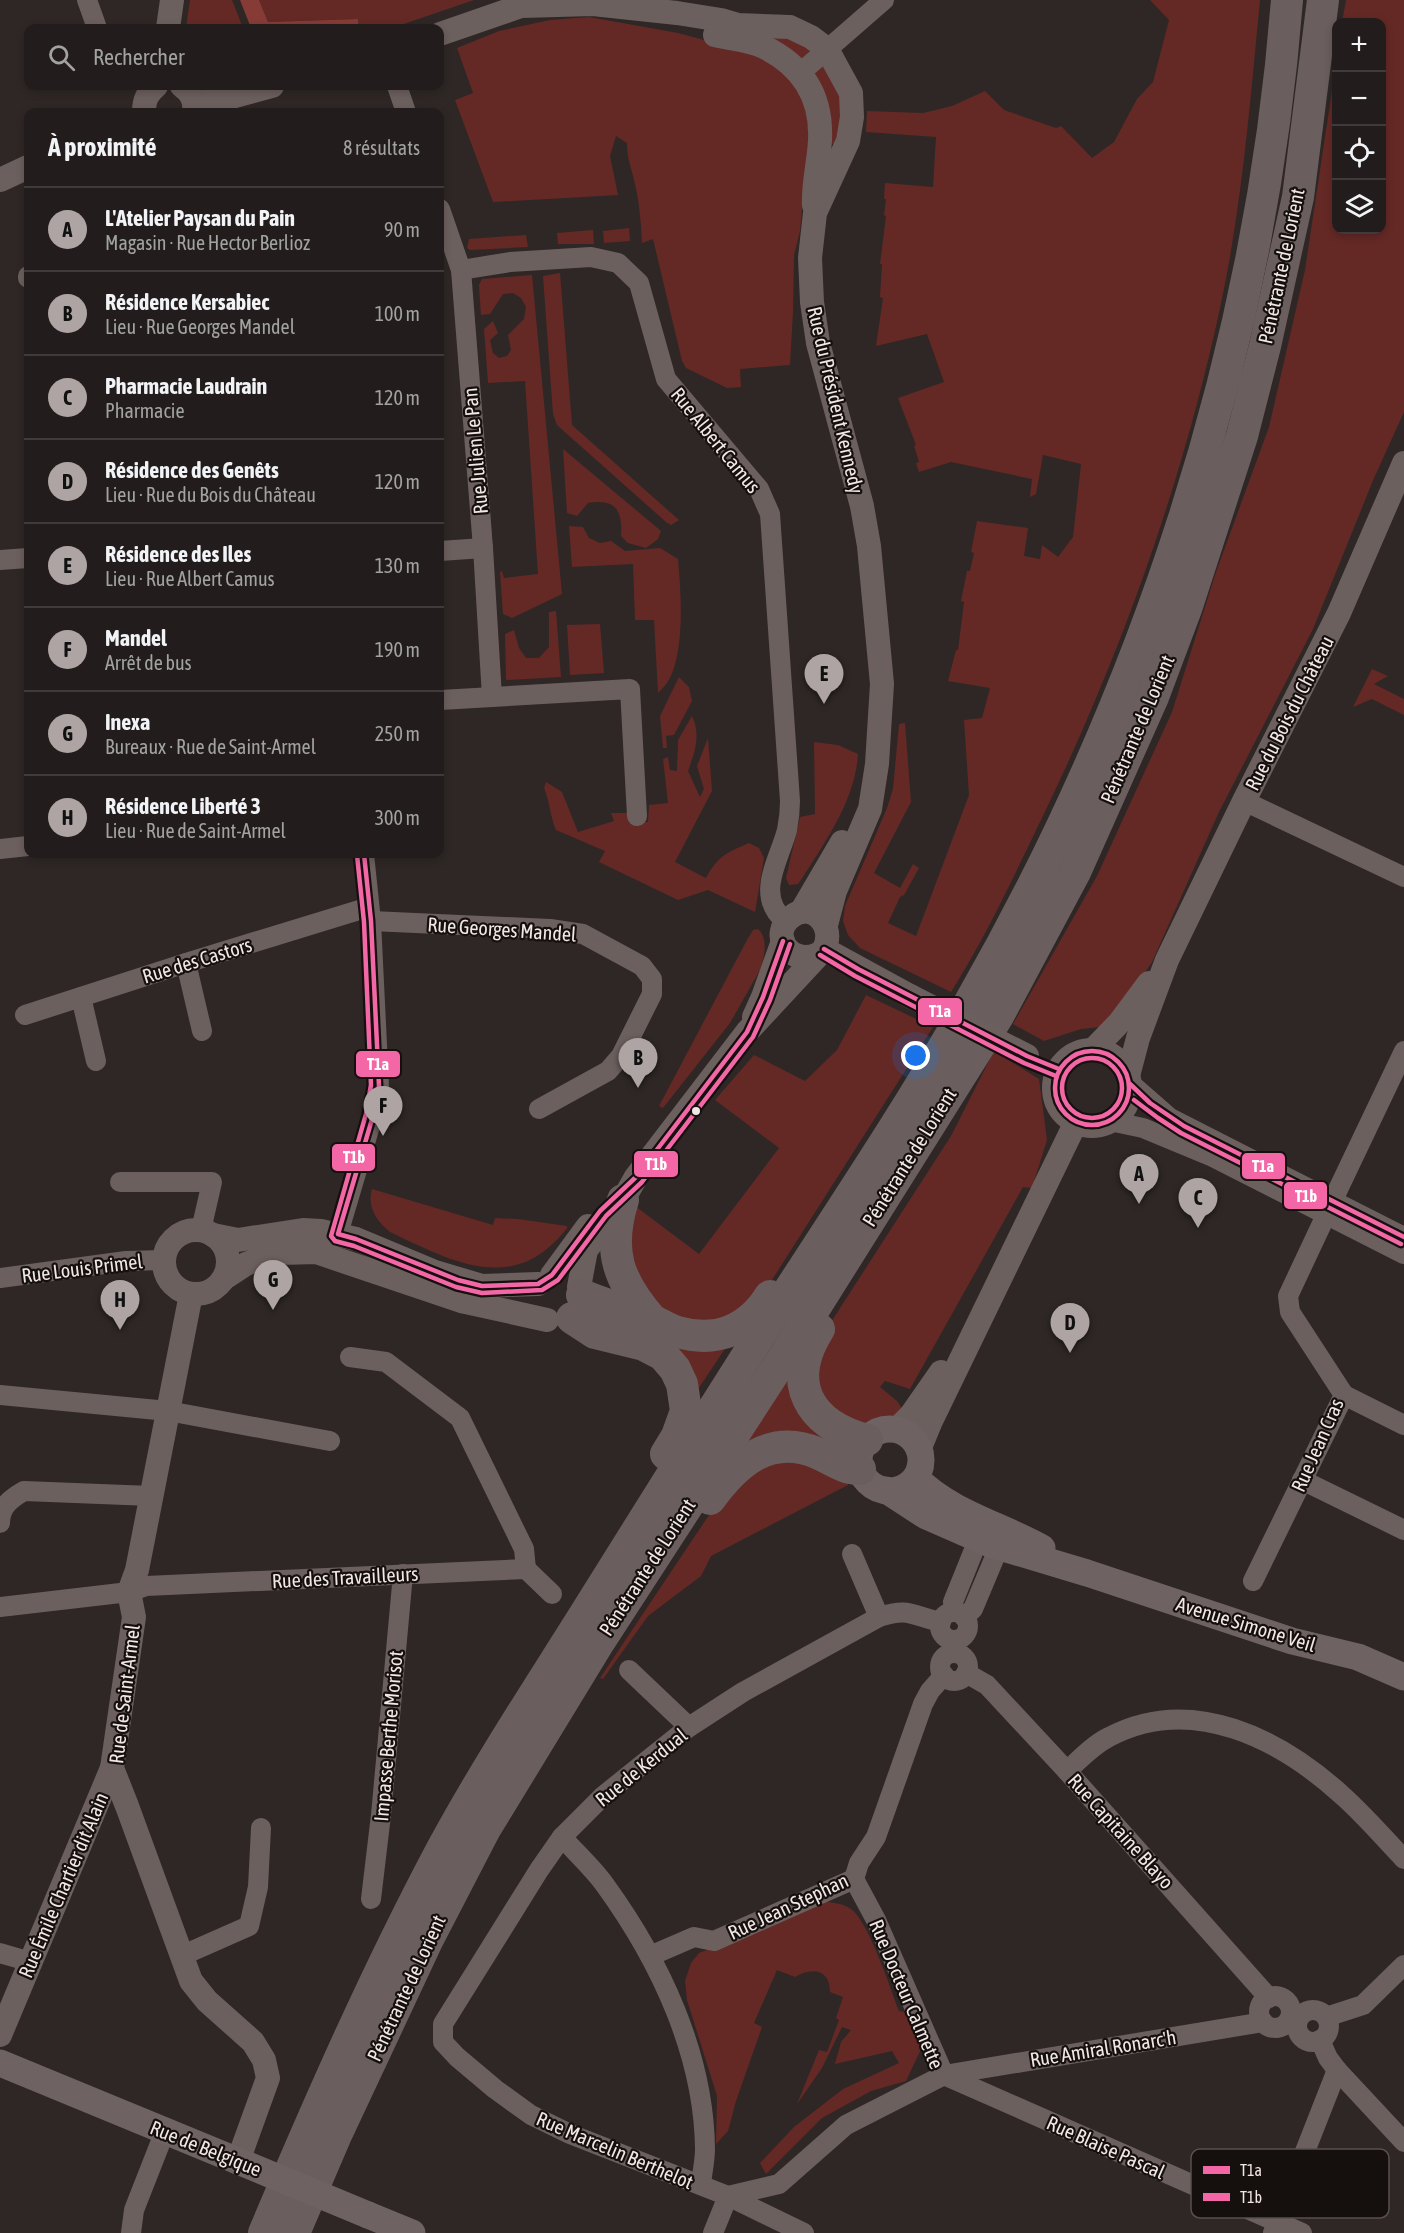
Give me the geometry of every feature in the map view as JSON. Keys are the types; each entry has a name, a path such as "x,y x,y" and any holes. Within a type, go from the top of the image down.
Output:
{"highway":[{"name":"Pénétrante de Lorient","path":"264,2233 310,2124 400,1930 443,1847 506,1739 754,1345 891,1135 971,1001 1018,913 1082,782 1124,683 1171,555 1208,438 1251,266 1273,132 1287,0"},
{"name":"Pénétrante de Lorient","path":"294,2233 336,2135 427,1941 484,1829 599,1642 782,1360 998,1016 1075,872 1153,697 1216,519 1242,436 1265,346 1298,197 1323,0"},
{"path":"570,1305 604,1304 652,1320 677,1332 703,1336 723,1335 746,1324 766,1303 887,1112 1018,913"},
{"path":"484,1829 589,1682 722,1482 754,1456 770,1448 785,1446 814,1452 847,1468 863,1454 835,1428 822,1420 811,1407 802,1376 804,1361 810,1344 921,1167 998,1016"},
{"path":"629,1189 615,1224 615,1240 621,1274 628,1290 652,1320"},
{"path":"443,1847 498,1734 544,1652 676,1436 686,1410 682,1384 675,1370 663,1355 644,1345 595,1333 570,1305"}],"main road":[{"path":"896,1430 908,1435 920,1450 920,1468 916,1478 900,1489 886,1491 871,1484 863,1454 876,1432 896,1430"},
{"name":"Avenue Simone Veil","path":"916,1478 938,1498 967,1514 1022,1537 1087,1573"},
{"name":"Avenue Simone Veil","path":"886,1491 926,1516 988,1544 1087,1573 1293,1641 1358,1657 1404,1677"},
{"name":"Rue de Belgique","path":"0,2063 412,2233"}],"street":[{"path":"87,0 96,24"},
{"path":"169,24 172,0"},
{"path":"799,74 884,0"},
{"path":"444,32 520,3 593,4 677,13 738,25 790,27 811,37 827,49"},
{"path":"593,4 763,46 787,61 806,81 816,102 820,121 820,143 813,189 815,213"},
{"name":"Rue du Président Kennedy","path":"826,925 835,891 870,809 877,764 882,684 872,569 862,506 817,333 812,302 810,258 815,213 848,141 852,117 851,93 827,49"},
{"path":"190,100 217,100 256,90"},
{"path":"398,90 405,108"},
{"path":"0,180 24,169"},
{"name":"Rue Julien Le Pan","path":"444,221 461,270 483,548 492,697"},
{"name":"Rue Albert Camus","path":"461,270 510,262 591,257 618,263 639,283 666,379 759,489 770,514 790,801 787,832 770,881 771,898 777,914 790,925"},
{"name":"Rue du Bois du Château","path":"1129,1080 1138,1038 1167,960 1339,613 1404,463"},
{"path":"444,552 483,548"},
{"path":"0,560 24,558"},
{"path":"444,700 630,688 637,816"},
{"name":"Rue du Président Kennedy","path":"747,1032 790,925 861,810 877,764"},
{"path":"1244,801 1404,877"},
{"path":"0,847 24,846"},
{"path":"338,1234 373,1116 379,1086 370,914 364,858"},
{"name":"Rue des Castors","path":"25,1015 186,963 370,914"},
{"name":"Rue Georges Mandel","path":"370,914 550,929 583,934 642,966 652,979 652,994 621,1056 608,1071 539,1109"},
{"path":"815,915 826,925 828,937 821,951 804,958 797,957 786,948 790,925 815,915"},
{"path":"821,951 1027,1056 1059,1069"},
{"name":"Rue du Président Kennedy","path":"570,1305 586,1250 629,1189 747,1032 821,951"},
{"name":"Rue du Bois du Château","path":"1093,1050 1120,1022 1167,960"},
{"path":"186,963 202,1031"},
{"path":"81,997 96,1061"},
{"path":"1093,1050 1114,1057 1123,1066 1129,1080 1129,1094 1119,1114 1110,1121 1099,1125 1087,1125 1067,1116 1056,1099 1055,1078 1059,1069 1073,1055 1093,1050"},
{"name":"Rue Jean Cras","path":"1253,1581 1344,1395 1290,1312 1288,1296 1404,1051"},
{"path":"1129,1080 1170,1118 1330,1208 1404,1254"},
{"path":"1110,1121 1143,1128 1404,1238"},
{"path":"920,1450 931,1420 1076,1122"},
{"path":"120,1182 212,1182 207,1233"},
{"name":"Rue du Président Kennedy","path":"545,1280 600,1211 629,1189"},
{"path":"303,1230 338,1234 356,1239 458,1280 482,1286 567,1276 570,1305 461,1301 316,1252 302,1251 267,1256 246,1264 209,1291 191,1294 174,1286 164,1270 164,1260 166,1250 172,1241 180,1234 190,1231 238,1240 303,1230"},
{"path":"207,1233 222,1244 227,1255 227,1267 223,1279"},
{"name":"Rue Louis Primel","path":"0,1278 126,1261 164,1260"},
{"path":"545,1280 535,1292 534,1300 541,1315 570,1305"},
{"name":"Rue de Saint-Armel","path":"191,1294 136,1578 129,1592 134,1617 112,1768 191,1981 207,2001 253,2042 264,2060 268,2078 238,2161"},
{"path":"896,1430 926,1395 992,1295"},
{"path":"350,1357 386,1362 460,1418 524,1548 526,1569 552,1594"},
{"path":"0,1395 168,1411 330,1441"},
{"path":"1344,1395 1404,1425"},
{"path":"1302,1480 1404,1530"},
{"path":"0,1523 0,1514 10,1499 24,1491 151,1496"},
{"path":"955,1665 953,1602 988,1544"},
{"path":"852,1554 879,1617"},
{"name":"Rue des Travailleurs","path":"0,1607 129,1592 146,1586 526,1569"},
{"name":"Impasse Berthe Morisot","path":"371,1899 403,1574"},
{"name":"Rue de Kerdual","path":"443,2042 443,2024 454,2004 539,1870 562,1837 603,1796 689,1727 743,1692 879,1617 897,1612 914,1613 953,1624"},
{"name":"Rue Capitaine Blayo","path":"955,1665 987,1685 1067,1771 1269,1998"},
{"name":"Rue Jean Stephan","path":"650,1956 694,1937 714,1941 854,1879 859,1863 876,1837 923,1704 930,1691 955,1665"},
{"path":"629,1670 689,1727"},
{"path":"1067,1771 1107,1738 1146,1722 1175,1719 1202,1720 1237,1729 1296,1760 1345,1797 1404,1859"},
{"name":"Rue Émile Chartier dit Alain","path":"0,2035 112,1768"},
{"path":"181,1956 249,1926 258,1887 261,1828"},
{"path":"562,1837 604,1884 650,1956 672,2004 689,2048 697,2084 705,2150 701,2185"},
{"name":"Rue Docteur Calmette","path":"728,2196 779,2184 846,2125 944,2075 880,1928 854,1879"},
{"path":"0,1953 31,1962"},
{"path":"1326,2017 1363,2004 1404,1965"},
{"path":"1278,1997 1297,2008 1317,2011 1326,2017 1327,2033 1320,2040 1310,2042 1281,2027 1259,2011 1269,1998 1278,1997"},
{"path":"1281,2027 1286,2024 1297,2008"},
{"name":"Rue Amiral Ronarc'h","path":"944,2075 1281,2027"},
{"path":"1320,2040 1328,2058 1337,2070 1404,2142"},
{"name":"Rue Marcelin Berthelot","path":"443,2042 495,2089 531,2115 570,2134 728,2196 804,2233"},
{"path":"1306,2149 1337,2070"},
{"name":"Rue Blaise Pascal","path":"944,2075 1191,2189"},
{"path":"131,2233 134,2210 165,2131"},
{"path":"713,2233 728,2196"},
{"name":"Rue Blaise Pascal","path":"1253,2218 1275,2228 1302,2233"}],"shaded area":[{"path":"190,0 232,0 241,24 187,24"},
{"path":"240,0 259,0 268,22 358,19 359,24 249,24"},
{"path":"259,0 474,0 404,24 359,24 358,19 268,22"},
{"path":"1150,0 1260,0 1244,155 1228,270 1205,374 1187,440 1146,569 1122,633 1097,696 1041,820 987,929 951,992 860,948 848,935 843,921 845,906 887,808 893,789 899,724 905,723 911,802 874,873 900,888 913,864 919,868 904,895 900,897 888,923 916,936 969,795 964,720 982,718 990,688 948,681 956,650 958,650 964,602 961,601 967,571 970,571 974,553 971,552 977,521 1028,528 1024,556 1040,559 1042,545 1058,557 1073,537 1081,464 1043,455 1036,494 1030,497 1032,479 951,462 919,472 916,463 919,462 914,446 916,445 898,398 944,382 927,334 876,346 883,298 880,297 882,264 880,264 886,216 884,215 885,183 933,187 936,137 866,132 867,111 923,113 952,106 985,91 1004,110 1056,128 1061,126 1092,158 1114,142 1137,99 1153,82 1169,20"},
{"path":"1346,0 1404,0 1404,412 1374,478 1313,629 1219,812 1152,962 1109,1026 1081,1029 1044,1041 1013,1024 1097,876 1172,712 1216,572 1269,427 1305,270 1332,91 1332,234 1386,234 1386,18 1343,18"},
{"path":"589,17 678,33 757,54 796,81 810,121 800,231 794,255 790,365 740,369 741,387 727,388 686,368 682,361 653,239 642,243 638,201 627,143 616,136 610,156 618,195 493,202 455,100 473,93 457,48 499,31 550,20"},
{"path":"722,27 794,34 810,48 808,56 799,61"},
{"path":"825,64 842,86 845,127 835,145 826,141 813,79 816,69"},
{"path":"629,228 630,241 604,243 603,231"},
{"path":"593,230 594,244 558,244 557,233"},
{"path":"526,235 528,247 470,250 467,248 469,239"},
{"path":"560,273 572,425 679,520 671,525 557,425 553,414 543,276"},
{"path":"532,275 562,594 512,618 503,614 500,572 502,571 504,578 538,574 525,381 488,383 484,329 493,321 498,333 490,340 493,353 499,358 507,356 511,350 508,335 524,319 526,307 521,298 513,293 503,294 490,314 481,315 479,285 482,279"},
{"path":"563,449 661,531 658,539 646,548 628,543 621,536 619,513 611,504 605,502 588,503 577,516 567,513"},
{"path":"569,526 583,527 589,538 600,543 611,541 625,551 660,548 678,559 681,620 678,651 670,678 658,693 654,620 635,620 633,564 572,567"},
{"path":"556,611 561,677 506,680 505,634 514,630 519,648 526,658 539,658 549,647 549,612"},
{"path":"600,624 604,673 570,675 567,625"},
{"path":"1372,669 1388,676 1374,684 1404,699 1404,715 1372,699 1353,707"},
{"path":"679,677 689,687 692,701 674,735 666,736 667,748 663,748 660,716"},
{"path":"692,716 697,737 688,771 700,797 704,789 697,766 708,738 712,791 675,862 706,878 719,860 728,853 749,843 759,848 764,858 755,912 708,890 678,900 599,862 605,851 556,830 554,825 544,788 546,782 562,792 578,832 614,821 611,813 630,813 631,822 648,822 649,805 668,803 663,759 668,757 670,770 677,771 678,740"},
{"path":"814,742 838,745 858,754 856,771 846,803 830,834 798,884 789,885 786,878 800,817 815,814"},
{"path":"758,929 765,943 760,970 730,1023 663,1108 659,1106 747,940 753,930"},
{"path":"866,995 933,1027 763,1294 748,1311 695,1328 646,1302 623,1225 635,1206 699,1254 779,1148 715,1100 754,1055 805,1081 837,1050"},
{"path":"994,1051 1039,1079 1047,1140 1032,1188 1023,1187 910,1389 885,1381 880,1387 897,1401 906,1414 880,1424 853,1426 816,1401 822,1336 951,1136"},
{"path":"372,1189 493,1225 495,1218 518,1219 567,1226 567,1228 547,1249 526,1262 505,1267 483,1267 437,1254 390,1232 374,1213 371,1202"},
{"path":"592,1305 728,1344 693,1397"},
{"path":"792,1362 853,1446 853,1458 729,1460"},
{"path":"776,1457 848,1474 848,1485 711,1556 701,1576 648,1616 603,1679 600,1678 728,1490"},
{"path":"824,1902 845,1906 858,1916 878,1956 899,2011 910,2013 923,2045 906,2081 871,2091 822,2118 766,2174 760,2163 794,2127 843,2089 899,2063 892,2051 835,2064 841,2042 851,2030 842,2027 822,2068 797,2104 819,2050 827,2052 839,2020 836,2018 843,1997 830,1992 827,1979 819,1972 808,1972 795,1977 777,1970 754,2023 762,2027 728,2131 716,2144 717,2096 687,2000 685,1981 691,1963 699,1953"}],"transit line":[{"name":"T1b","path":"357,858 364,922 371,1085 366,1114 331,1236 335,1241 354,1246 456,1287 482,1293 542,1290 558,1280 606,1216 642,1182 753,1037 770,1000 790,944"},
{"name":"T1a","path":"364,858 371,921 379,1086 373,1116 338,1234 458,1280 482,1286 538,1284 552,1275 600,1211 636,1177 747,1032 763,997 783,941"},
{"name":"T1a","path":"824,949 858,969 1027,1056 1059,1069"},
{"name":"T1b","path":"820,955 855,976 1024,1063 1056,1076"},
{"name":"T1a","path":"1092,1051 1113,1057 1123,1067 1129,1088 1123,1109 1113,1119 1092,1125 1071,1119 1061,1109 1055,1088 1061,1067 1071,1057 1092,1051"},
{"name":"T1b","path":"1092,1058 1113,1067 1122,1088 1113,1109 1092,1118 1071,1109 1062,1088 1071,1067 1092,1058"},
{"name":"T1a","path":"1130,1084 1150,1103 1184,1126 1404,1237"},
{"name":"T1b","path":"1134,1100 1181,1133 1401,1244"}],"place":[{"name":"Résidence des Iles","path":"824,704"},
{"name":"Résidence Kersabiec","path":"638,1088"},
{"name":"Mandel","path":"383,1136"},
{"name":"L'Atelier Paysan du Pain","path":"1139,1204"},
{"name":"Pharmacie Laudrain","path":"1198,1228"},
{"name":"Inexa","path":"273,1310"},
{"name":"Résidence Liberté 3","path":"120,1330"},
{"name":"Résidence des Genêts","path":"1070,1353"}]}
